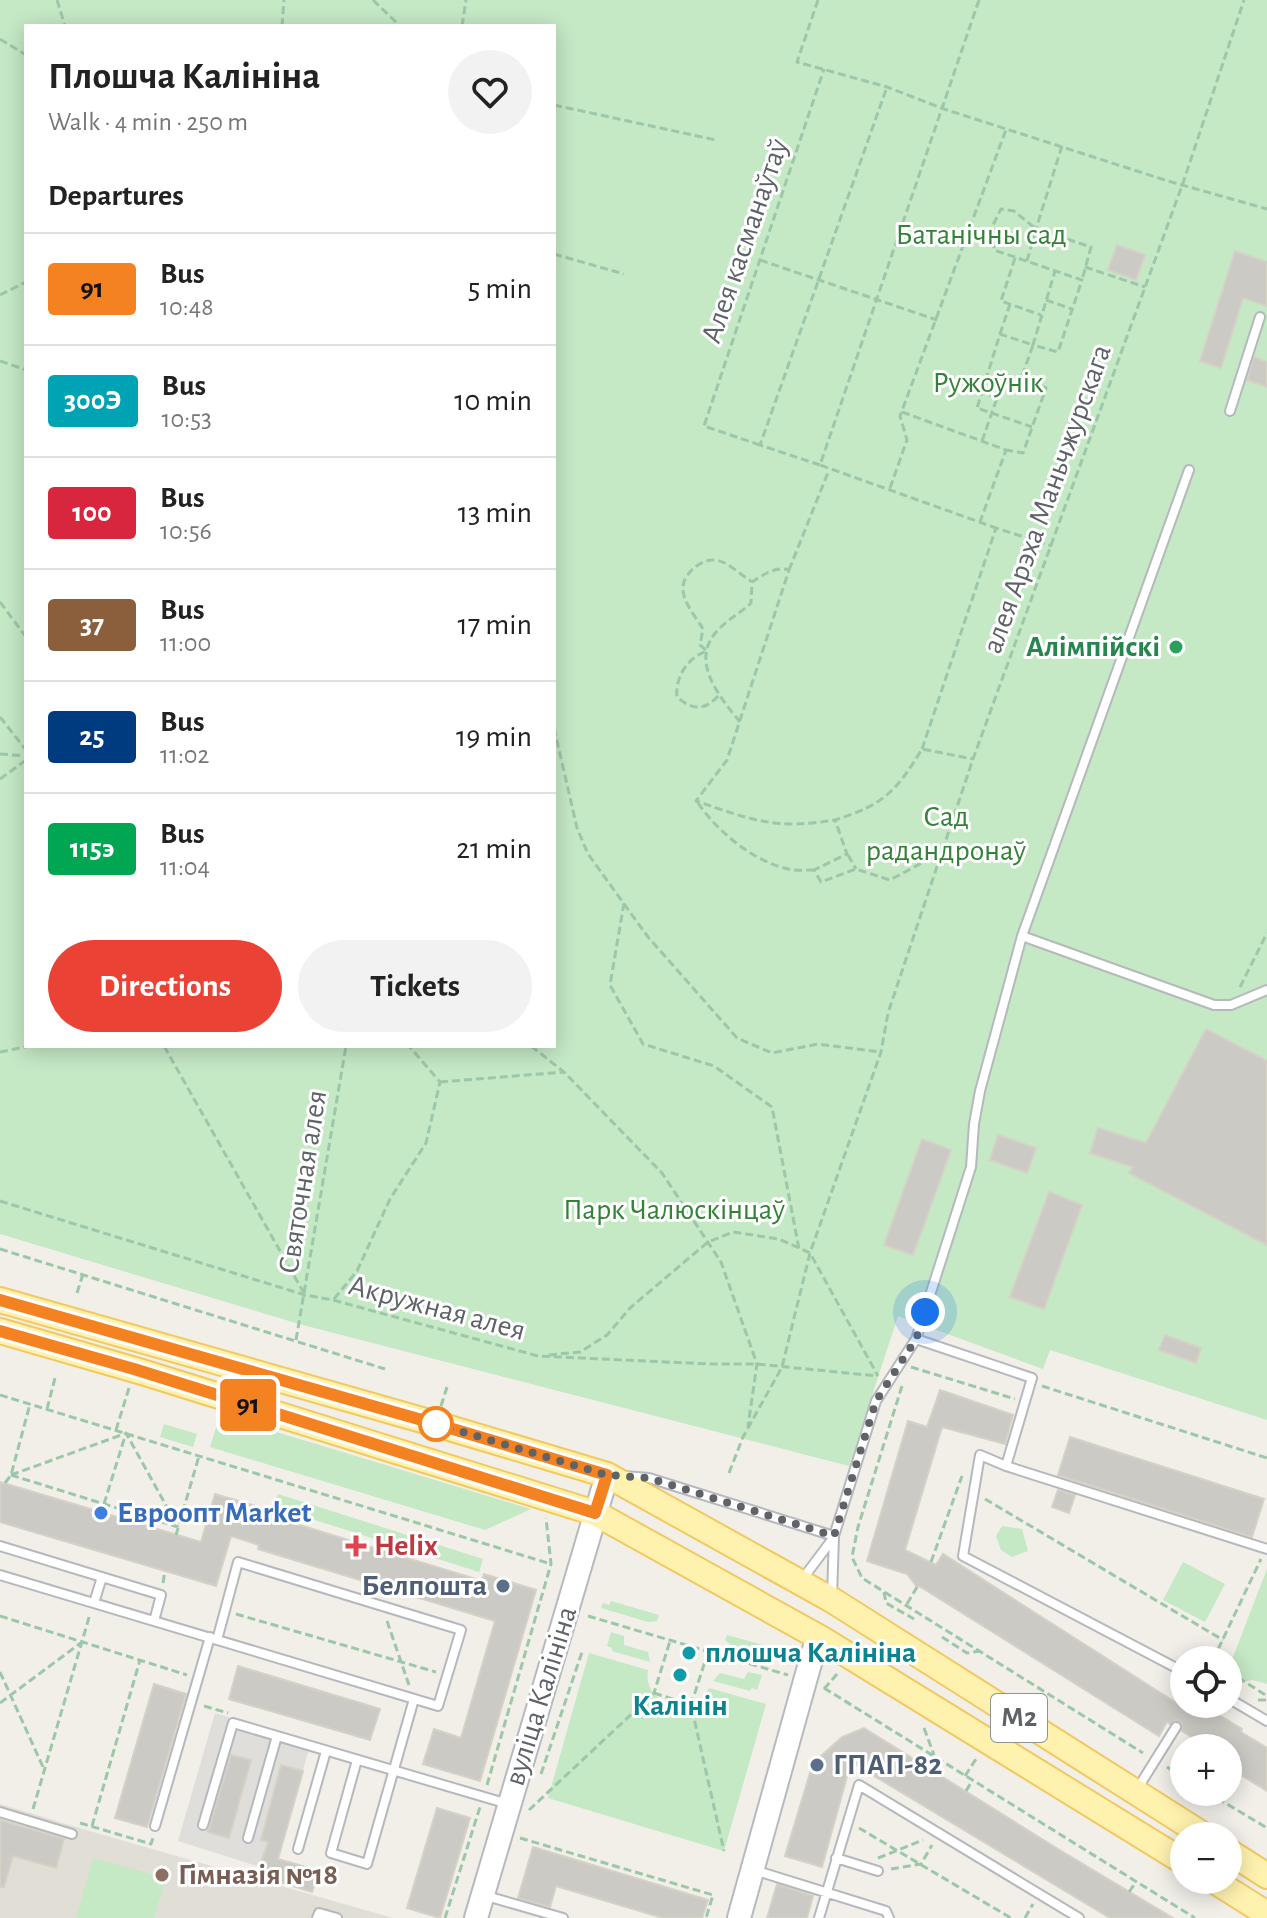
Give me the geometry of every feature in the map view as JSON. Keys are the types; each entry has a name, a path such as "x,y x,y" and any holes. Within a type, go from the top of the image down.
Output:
{"main road":[{"name":"М2","path":"0,1300 607,1475 832,1600 1184,1822"},
{"name":"М2","path":"0,1331 134,1369 595,1513 822,1639 1170,1853"},
{"name":"вуліца Калініна","path":"476,1918 519,1807 607,1475"},
{"path":"739,1918 815,1646 822,1639"},
{"path":"1242,1860 1267,1876"},
{"path":"1235,1894 1267,1914"}],"lane":[{"path":"1230,411 1260,317"},
{"path":"832,1600 834,1536 876,1401 916,1339 971,1167 980,1091 1022,936 1189,470"},
{"path":"1022,936 1214,1005 1231,1005 1267,990"},
{"path":"916,1339 1032,1378 1006,1466"},
{"path":"1170,1665 963,1556 980,1455 1266,1549"},
{"path":"607,1475 649,1478 834,1536"},
{"path":"800,1582 834,1536"},
{"path":"0,1546 161,1595 154,1621"},
{"path":"0,1575 214,1638 438,1706 461,1630 238,1562 226,1612 214,1638 198,1679 155,1826"},
{"path":"94,1603 102,1577"},
{"path":"357,1760 331,1853 367,1864 414,1699"},
{"path":"1242,1706 1267,1721"},
{"path":"203,1825 233,1723 519,1807"},
{"path":"1136,1791 1176,1727"},
{"path":"248,1838 277,1736"},
{"path":"298,1849 326,1751"},
{"path":"819,1918 859,1785 1079,1918"},
{"path":"0,1812 72,1834"},
{"path":"836,1858 878,1871"},
{"path":"753,1870 886,1911 889,1918"},
{"path":"483,1894 558,1917"},
{"path":"317,1918 319,1913 337,1918"}],"path":[{"path":"57,0 64,24"},
{"path":"282,24 284,0"},
{"path":"373,0 398,24"},
{"path":"462,24 466,0"},
{"path":"818,0 797,62 887,87 944,109 1168,181 1267,209"},
{"path":"820,465 979,0"},
{"name":"алея Арэха Маньчжурскага","path":"747,1431 782,1367 810,1253 881,1052 888,1013 973,759 1183,183 1244,0"},
{"path":"0,39 24,54"},
{"name":"Алея касманаўтаў","path":"760,445 704,426 824,69"},
{"path":"887,87 760,445 1052,546"},
{"path":"556,105 716,140"},
{"path":"890,488 907,440 900,416 1007,127"},
{"path":"1027,261 1062,146"},
{"path":"1000,334 1058,352 1082,280 1091,247 1036,229 1014,211 1001,209 993,225 994,250 1082,280"},
{"path":"556,255 624,274"},
{"path":"1015,257 1001,301 1041,315"},
{"path":"760,260 937,320"},
{"path":"1085,267 1145,287"},
{"path":"1021,380 1055,271"},
{"path":"0,295 24,283"},
{"path":"1046,300 1072,309"},
{"path":"1010,304 977,408 1032,427"},
{"path":"0,361 24,369"},
{"path":"902,412 1006,450 1023,453 1046,388 1005,375 982,441"},
{"path":"982,392 997,398"},
{"path":"980,522 1006,450"},
{"path":"696,801 727,760 789,570 830,468"},
{"path":"696,801 770,824 801,826 865,811 902,782 922,749 996,528"},
{"path":"707,651 700,645 703,629 688,609 682,590 686,575 697,565 713,560 729,566 752,582"},
{"path":"752,582 767,572 783,568 789,570"},
{"path":"740,722 718,696 705,668 708,643 721,626 751,603 752,582"},
{"path":"0,602 24,634"},
{"path":"707,651 696,654 686,668 676,684 677,697 685,704 700,708 710,705 718,696"},
{"path":"0,717 24,747"},
{"path":"556,737 577,828 588,854 701,1000 737,1038 772,1053 818,1044 881,1052"},
{"path":"922,749 973,759"},
{"path":"0,754 24,758"},
{"path":"0,779 24,760"},
{"path":"696,801 710,820 762,859 789,870 814,870 847,854"},
{"path":"835,820 856,869"},
{"path":"814,870 821,882 856,869 890,880 942,852"},
{"path":"624,903 610,985 643,1044 714,1066 772,1107 799,1249"},
{"path":"1231,1005 1267,933"},
{"path":"0,1052 24,1047"},
{"path":"165,1048 305,1295"},
{"name":"Святочная алея","path":"296,1340 346,1048"},
{"path":"411,1048 440,1082"},
{"path":"534,1048 564,1072 662,1173 721,1262 757,1364 747,1431 729,1473"},
{"path":"440,1082 564,1072"},
{"path":"333,1300 357,1271 390,1199 426,1143 440,1082"},
{"name":"Акружная алея","path":"0,1201 305,1295 538,1356 757,1364 878,1376 810,1253"},
{"path":"538,1356 580,1352 607,1335 630,1308 708,1242 733,1232 779,1239 810,1253"},
{"path":"0,1249 385,1369"},
{"path":"77,1293 83,1274"},
{"path":"916,1339 908,1366 1019,1400"},
{"path":"47,1409 55,1378"},
{"path":"904,1380 858,1527 852,1557 862,1578 1170,1770"},
{"path":"1031,1382 1267,1458"},
{"path":"442,1402 447,1387"},
{"path":"0,1395 551,1564"},
{"path":"116,1430 126,1397"},
{"path":"5,1483 11,1475 30,1404"},
{"path":"11,1475 126,1433"},
{"path":"104,1504 126,1433"},
{"path":"126,1433 178,1527"},
{"path":"176,1535 199,1456"},
{"path":"11,1475 178,1527"},
{"path":"931,1562 963,1475"},
{"path":"974,1492 1223,1640"},
{"path":"445,1918 551,1564 545,1517"},
{"path":"1220,1646 1266,1549"},
{"path":"907,1604 917,1587"},
{"path":"884,1591 886,1603 914,1619"},
{"path":"33,1809 94,1603"},
{"path":"382,1606 414,1699"},
{"path":"226,1612 447,1675"},
{"path":"0,1616 198,1679"},
{"path":"588,1616 791,1676"},
{"path":"942,1637 967,1653 980,1651"},
{"path":"519,1807 654,1693 670,1641"},
{"path":"0,1703 82,1642"},
{"path":"708,1652 691,1705 724,1851"},
{"path":"92,1826 140,1660"},
{"path":"0,1672 45,1770"},
{"path":"837,1674 824,1688 1195,1918"},
{"path":"1242,1680 1267,1696"},
{"path":"654,1693 691,1705"},
{"path":"924,1726 935,1757"},
{"path":"965,1776 975,1759"},
{"path":"966,1791 972,1781"},
{"path":"1230,1806 1267,1828"},
{"path":"848,1821 1011,1918"},
{"path":"860,1866 940,1834"},
{"path":"878,1871 921,1864 940,1834"},
{"path":"520,1838 713,1895 706,1918"},
{"path":"1129,1892 1136,1882"}],"shaded area":[{"path":"215,1713 311,1742 278,1859 264,1854 260,1867 178,1841"},
{"name":"Гімназія №18","path":"0,1804 93,1832 393,1918 0,1918"}],"green space":[{"path":"0,0 1267,0 1267,1420 1050,1350 1043,1369 898,1316 849,1466 299,1324 0,1234"},
{"path":"220,1415 531,1509 485,1530 210,1447"},
{"path":"164,1424 197,1434 193,1447 160,1437"},
{"path":"278,1494 483,1559 479,1572 274,1507"},
{"path":"1002,1526 1022,1529 1028,1551 1012,1557 1001,1550 996,1536"},
{"path":"1183,1562 1225,1584 1205,1622 1163,1600"},
{"path":"1267,1569 1267,1684 1252,1680 1242,1682 1242,1646 1237,1646"},
{"path":"611,1601 659,1615 657,1621 648,1622 601,1608 603,1603 609,1605"},
{"path":"611,1632 624,1636 624,1645 648,1652 650,1662 612,1651 607,1646"},
{"path":"727,1635 774,1648 780,1659 732,1646 725,1640"},
{"path":"589,1653 648,1670 648,1682 653,1692 670,1704 692,1703 709,1688 766,1704 724,1851 548,1798"},
{"path":"748,1672 762,1675 757,1690 713,1681 720,1673 744,1679"},
{"path":"93,1858 166,1878 154,1918 76,1918"}],"building":[{"path":"1117,245 1145,255 1136,280 1108,270"},
{"path":"1235,251 1267,262 1267,306 1243,298 1221,368 1200,361"},
{"path":"1254,357 1267,362 1267,387 1247,380"},
{"path":"1206,1029 1267,1061 1267,1245 1129,1173 1133,1167 1090,1153 1098,1128 1146,1143"},
{"path":"998,1135 1036,1148 1027,1173 990,1160"},
{"path":"922,1139 951,1150 913,1255 884,1245"},
{"path":"1049,1192 1082,1205 1044,1309 1010,1297"},
{"path":"1165,1335 1201,1348 1196,1363 1159,1350"},
{"path":"940,1390 1013,1415 1005,1444 942,1427 905,1550 936,1565 943,1554 1170,1699 1170,1718 1224,1718 1242,1729 1241,1732 1267,1748 1267,1791 1242,1776 1242,1734 1187,1734 1177,1720 1170,1724 1167,1722 1159,1736 917,1587 907,1574 867,1561 908,1421 927,1427"},
{"path":"1070,1437 1264,1499 1252,1537 1058,1475"},
{"path":"0,1482 201,1542 215,1494 269,1510 267,1515 482,1581 484,1574 536,1590 480,1781 423,1764 434,1729 461,1738 495,1621 258,1549 259,1545 231,1536 216,1586 0,1522"},
{"path":"1058,1490 1075,1495 1069,1513 1052,1507"},
{"path":"238,1666 380,1709 370,1740 229,1699"},
{"path":"154,1684 186,1694 147,1827 115,1818"},
{"path":"864,1728 1173,1918 1110,1918 851,1762 822,1867 785,1856 813,1763 842,1737"},
{"path":"231,1755 251,1760 229,1838 208,1832"},
{"path":"281,1765 303,1771 278,1859 319,1871 312,1892 257,1875 268,1842 261,1840"},
{"path":"437,1808 470,1818 440,1918 407,1908"},
{"path":"0,1820 64,1839 56,1868 13,1856 4,1887 0,1887"},
{"path":"533,1847 708,1900 702,1918 663,1918 556,1886 550,1907 518,1898"},
{"path":"777,1884 813,1896 807,1918 767,1918"}],"bus line":[{"name":"91","path":"0,1300 607,1475 595,1513 134,1369 0,1331"}],"place":[{"name":"Алімпійскі","path":"1176,647"},
{"name":"Евроопт Market","path":"101,1513"},
{"name":"Helix","path":"356,1546"},
{"name":"Белпошта","path":"503,1586"},
{"name":"плошча Калініна","path":"689,1653"},
{"name":"Калінін","path":"680,1675"},
{"name":"ГПАП-82","path":"817,1765"},
{"name":"Гімназія №18","path":"162,1875"}],"route":[{"path":"436,1424 607,1475 649,1478 834,1536 876,1401 916,1339 925,1312"}],"park label":[{"name":"Батанічны сад","path":"981,235"},
{"name":"Ружоўнік","path":"988,383"},
{"name":"Сад радандронаў","path":"946,834"},
{"name":"Парк Чалюскінцаў","path":"674,1210"}]}
